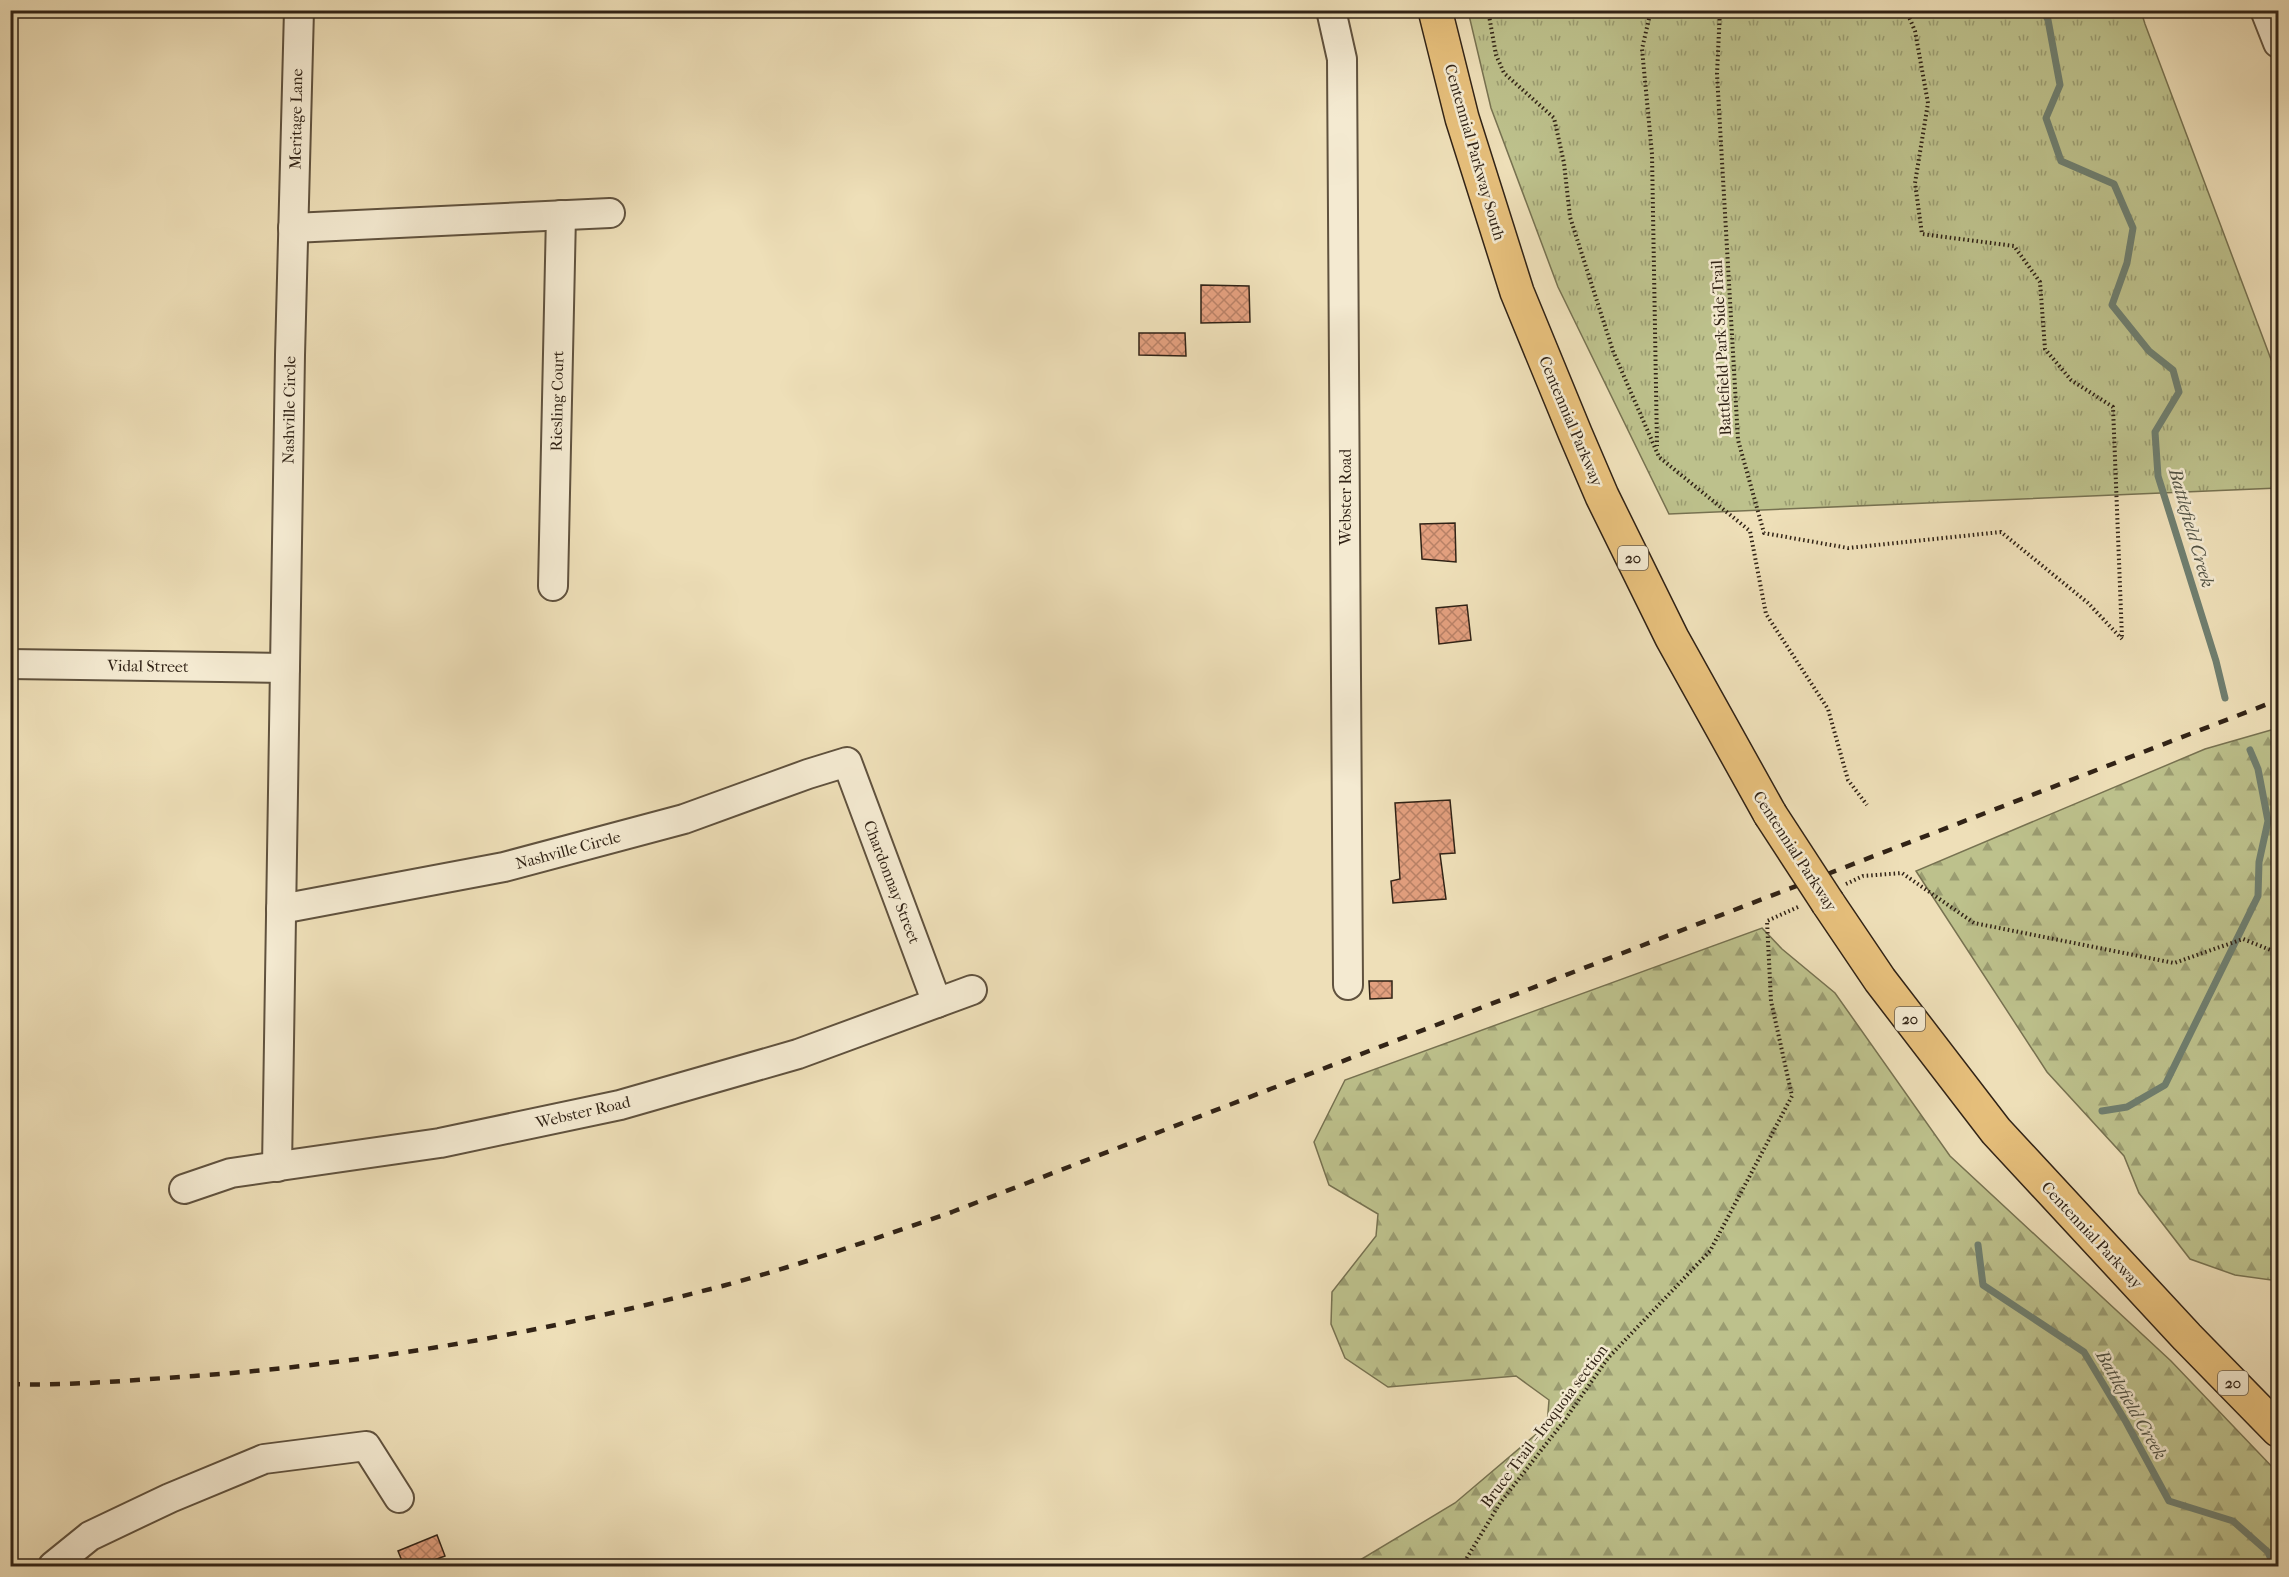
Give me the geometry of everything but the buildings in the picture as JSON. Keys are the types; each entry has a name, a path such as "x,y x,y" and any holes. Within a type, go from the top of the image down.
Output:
{"main road":[{"name":"Centennial Parkway South","path":"1435,10 1462,118 1517,292"},
{"name":"Centennial Parkway","path":"1517,292 1602,496 1672,638 1770,814 1828,903 1880,980 1996,1131 2278,1430"}],"street":[{"name":"Meritage Lane","path":"294,228 299,10"},
{"name":"Webster Road","path":"1331,10 1342,59 1348,985"},
{"path":"2265,10 2278,43"},
{"path":"294,228 610,213"},
{"name":"Riesling Court","path":"553,586 561,215"},
{"name":"Nashville Circle","path":"277,1167 294,228"},
{"name":"Vidal Street","path":"10,664 285,668"},
{"name":"Nashville Circle","path":"281,909 504,867 684,819 847,762"},
{"name":"Chardonnay Street","path":"847,762 937,1003"},
{"name":"Webster Road","path":"184,1189 231,1173 440,1143 621,1105 798,1054 972,990"},
{"path":"53,1566 90,1536 170,1498 264,1458 366,1446 399,1498"}],"path":[{"path":"1488,10 1496,55 1504,73 1554,118 1564,163 1570,217 1613,351 1659,457 1750,531 1766,614 1828,709 1848,780 1867,806"},
{"path":"1651,10 1642,49 1652,154 1657,450"},
{"name":"Battlefield Park Side Trail","path":"1720,10 1717,74 1738,440 1764,532 1848,548 2001,532 2088,603 2122,639 2113,407 2071,380 2045,349 2040,282 2014,246 1922,234 1915,183 1928,103 1915,31 1906,10"},
{"path":"1863,876 1902,873 1974,923 2174,963 2243,939 2278,953"},
{"name":"Bruce Trail - Iroquoia section","path":"1461,1566 1500,1503 1564,1421 1608,1358 1710,1251 1792,1096 1771,1001 1767,921"}],"green space":[{"path":"1468,11 2141,11 2278,378 2278,488 1669,514 1558,287 1491,108"},
{"path":"2278,728 2278,1281 2235,1275 2190,1259 2139,1193 2124,1156 2047,1072 1916,871 2205,749"},
{"path":"1762,928 1782,949 1835,993 1950,1156 2171,1361 2278,1473 2278,1566 1350,1566 1455,1503 1547,1425 1549,1400 1516,1376 1388,1387 1345,1358 1331,1324 1332,1292 1376,1236 1378,1214 1329,1185 1314,1142 1345,1080"}],"waterway":[{"name":"Battlefield Creek","path":"2043,10 2048,20 2060,85 2046,118 2061,161 2114,184 2133,228 2127,263 2112,305 2149,351 2173,370 2179,392 2155,432 2158,476 2216,661 2225,698"},
{"name":"Battlefield Creek","path":"2102,1111 2127,1107 2165,1085 2258,896 2259,862 2268,821 2258,769 2250,750"},
{"name":"Battlefield Creek","path":"1978,1245 1983,1285 2084,1352 2169,1501 2233,1521 2268,1552 2274,1566"}],"railway":[{"path":"10,1384 79,1383 194,1376 396,1354 594,1317 726,1285 783,1268 952,1212 2278,700"}]}
